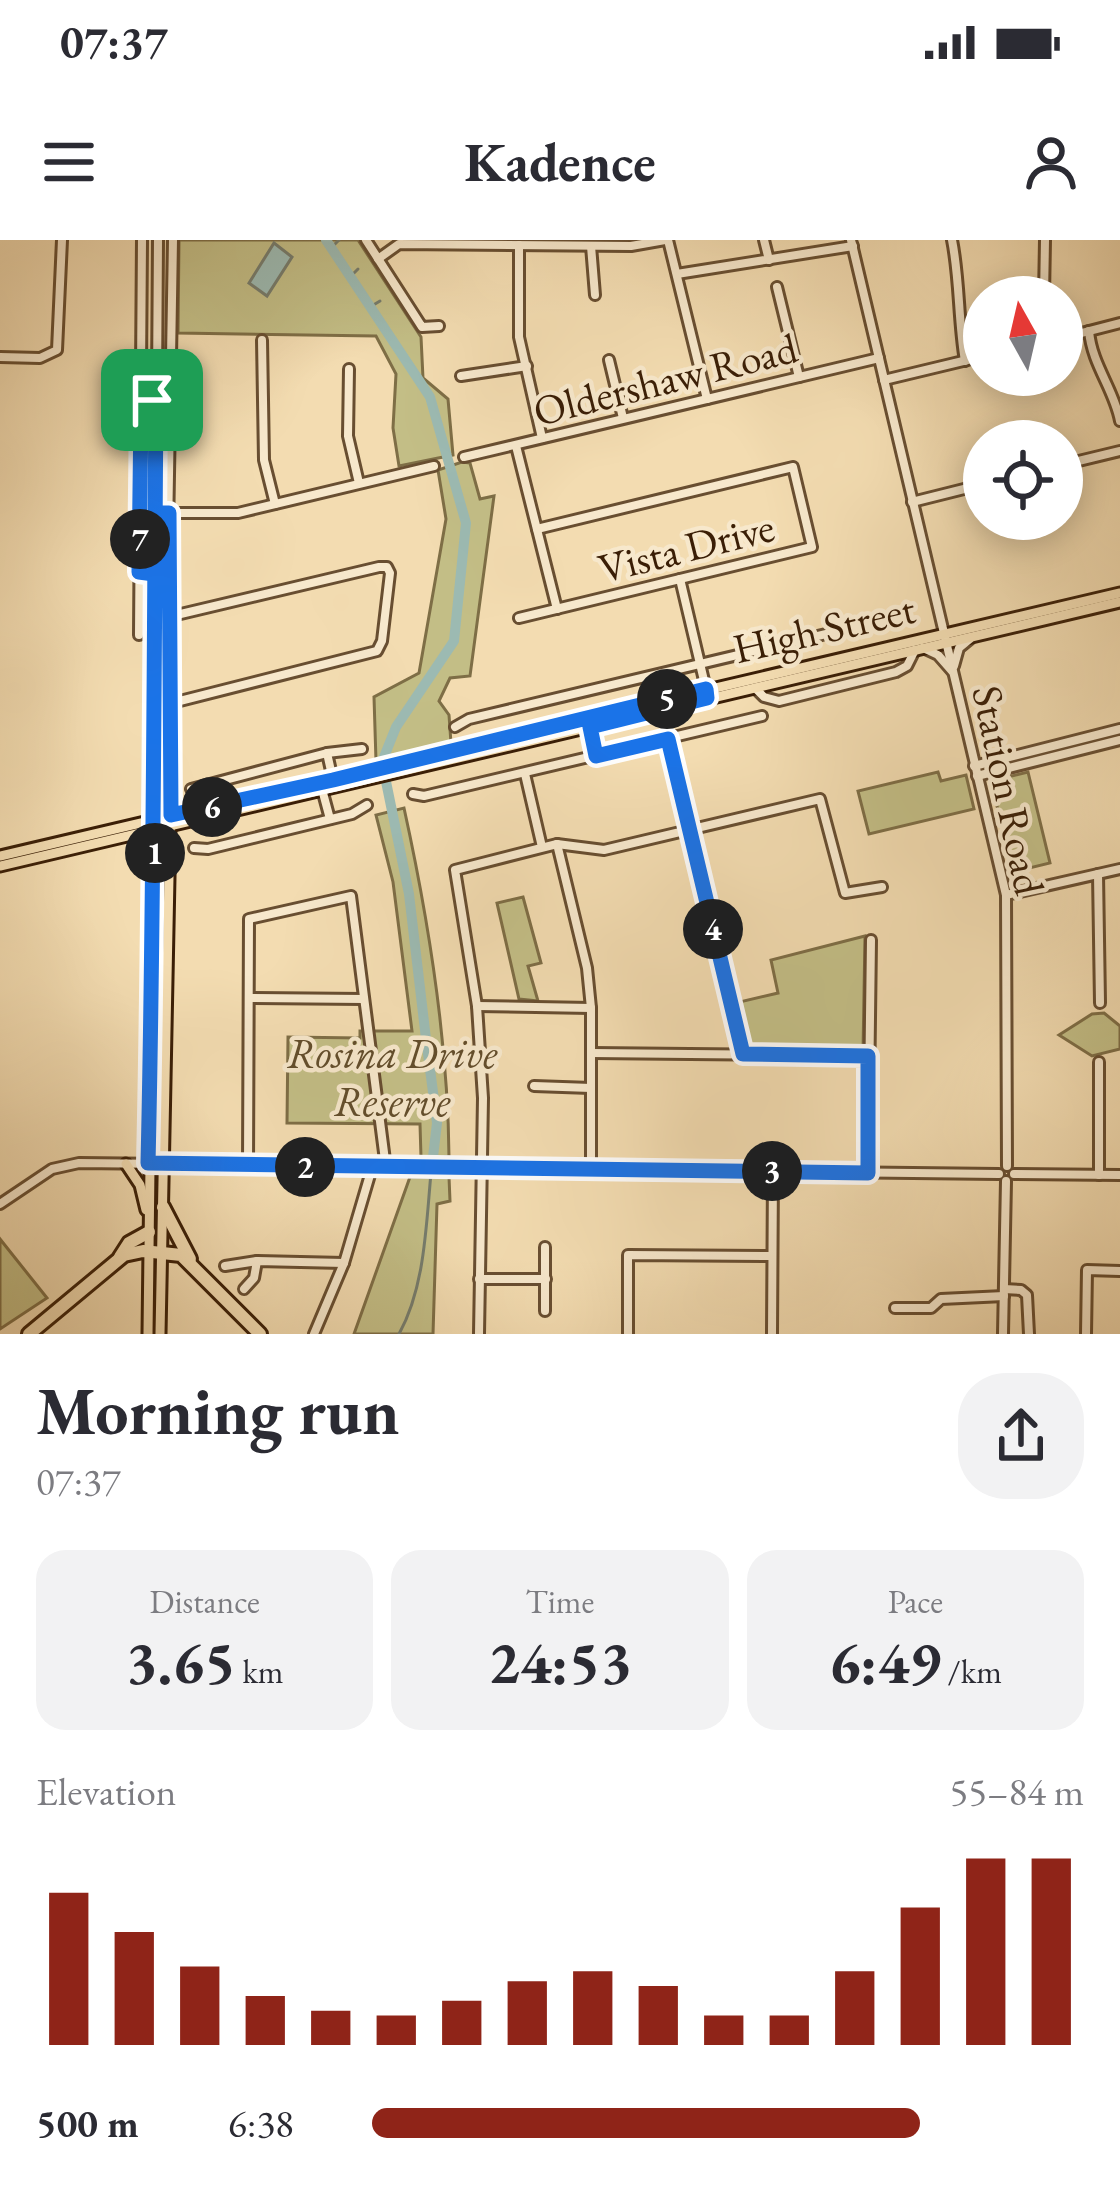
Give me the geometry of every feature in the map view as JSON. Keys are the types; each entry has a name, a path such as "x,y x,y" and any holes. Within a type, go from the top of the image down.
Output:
{"highway":[{"path":"156,1210 198,1271"},
{"path":"119,1258 129,1243 149,1232"},
{"path":"29,1334 132,1251 181,1255 260,1334"}],"main road":[{"name":"High Street","path":"706,694 755,688 919,650 961,629 1120,597"},
{"name":"High Street","path":"0,866 1120,597"},
{"name":"High Street","path":"0,856 154,818 328,786"},
{"path":"148,1334 161,1164 171,815"},
{"path":"154,818 148,1163 156,1210 149,1232 155,1252 160,1334"},
{"path":"150,1037 164,1040"},
{"path":"126,1164 156,1210"}],"street":[{"path":"0,357 40,358 56,350 62,240"},
{"path":"139,635 142,240"},
{"path":"154,818 158,240"},
{"path":"171,815 167,617 173,240"},
{"path":"366,240 422,327 439,326"},
{"path":"378,259 399,244 631,246 666,240 707,399"},
{"path":"764,240 769,260"},
{"path":"952,240 963,351"},
{"path":"1044,276 1045,240"},
{"path":"677,274 852,243"},
{"name":"Station Road","path":"852,243 1006,895 1003,1334"},
{"path":"519,245 519,337 542,439"},
{"path":"591,246 595,295"},
{"path":"777,287 799,377"},
{"path":"157,313 172,313"},
{"path":"1083,333 1120,323"},
{"path":"1089,331 1096,363 1116,399 1120,422"},
{"path":"262,340 264,460 275,505"},
{"name":"Oldershaw Road","path":"464,457 879,358"},
{"path":"141,359 156,375"},
{"path":"609,360 623,418"},
{"path":"884,380 963,361"},
{"path":"461,376 527,367"},
{"path":"349,369 348,436 358,482"},
{"path":"141,410 156,394"},
{"path":"516,446 557,609"},
{"path":"1083,460 1120,451"},
{"path":"155,513 229,514 434,466"},
{"name":"Vista Drive","path":"519,618 812,547 793,467 537,530"},
{"path":"912,502 963,489"},
{"path":"167,617 379,567 387,567 390,573 377,651 167,704"},
{"path":"139,572 154,574"},
{"path":"680,579 706,694"},
{"path":"937,598 946,617 961,629"},
{"name":"High Street","path":"455,727 469,719 700,663 847,628 867,628"},
{"path":"953,673 959,649 976,635"},
{"path":"919,650 940,657 953,673"},
{"name":"High Street","path":"755,688 764,697 779,701 896,672 919,650"},
{"name":"High Street","path":"413,794 424,796 526,774 761,716"},
{"path":"588,723 596,756"},
{"path":"976,771 1120,730"},
{"path":"668,739 743,1054"},
{"path":"976,771 1120,740"},
{"path":"191,788 327,753 362,749"},
{"path":"327,753 330,819"},
{"path":"526,774 542,847"},
{"path":"479,1334 483,1098 477,1006 455,870 557,844 604,850 820,799 845,893 882,887"},
{"path":"194,848 208,849 330,819 367,805"},
{"path":"557,844 587,968 591,1170"},
{"path":"1006,895 1120,869"},
{"path":"1099,874 1100,1003"},
{"path":"1002,884 1018,893"},
{"path":"248,1166 249,919 350,896 386,1168"},
{"path":"868,1173 871,940"},
{"path":"250,998 364,999"},
{"path":"477,1006 591,1008"},
{"path":"591,1053 868,1056"},
{"path":"1099,1062 1099,1174"},
{"path":"535,1086 591,1088"},
{"path":"0,1204 52,1169 79,1163 1120,1175"},
{"path":"314,1334 344,1263 372,1168"},
{"path":"772,1172 772,1334"},
{"path":"545,1247 545,1311"},
{"path":"628,1334 628,1255 772,1256"},
{"path":"225,1266 257,1261 344,1263"},
{"path":"244,1288 254,1278 257,1261"},
{"path":"1086,1334 1087,1270 1120,1271"},
{"path":"479,1279 546,1279"},
{"path":"895,1308 931,1308 940,1299 1021,1290 1027,1295 1029,1334"}],"green space":[{"path":"179,240 358,240 421,337 423,378 448,399 453,455 399,466 393,428 396,374 376,336 178,333"},
{"path":"470,463 480,499 494,496 470,676 450,678 439,701 449,715 451,743 376,761 374,697 419,673 446,519 438,470"},
{"path":"938,772 941,781 966,775 974,809 869,834 858,791"},
{"path":"1028,772 1050,863 1013,872 991,781"},
{"name":"Rosina Drive Reserve","path":"404,808 436,982 449,1157 421,1157 420,1124 287,1123 288,1037 360,1038 360,1031 412,1031 393,882 376,815"},
{"path":"523,897 541,963 528,966 538,1001 519,999 497,903"},
{"path":"865,936 863,1052 746,1049 735,1003 778,993 771,960"},
{"path":"1104,1013 1120,1026 1120,1049 1092,1056 1059,1035 1092,1014"},
{"path":"410,1177 449,1177 450,1201 437,1204 433,1334 354,1334"},
{"path":"0,1239 47,1298 0,1329"}],"water":[{"path":"274,243 292,257 267,296 249,283"}],"waterway":[{"path":"326,240 430,397 466,523 454,641 396,727 382,762 409,894 426,1039"},
{"path":"331,248 339,240"},
{"path":"350,277 358,269"},
{"path":"370,307 380,301"},
{"path":"427,1046 437,1123 433,1157"},
{"path":"433,1157 433,1162"},
{"path":"399,1334 419,1276 431,1173"}],"route":[{"path":"152,400 141,410 139,572 154,574 155,513 169,513 171,815 706,689 707,698 590,727 596,756 668,739 743,1054 868,1056 868,1173 148,1163 155,889 154,574 156,394 152,400"}]}
